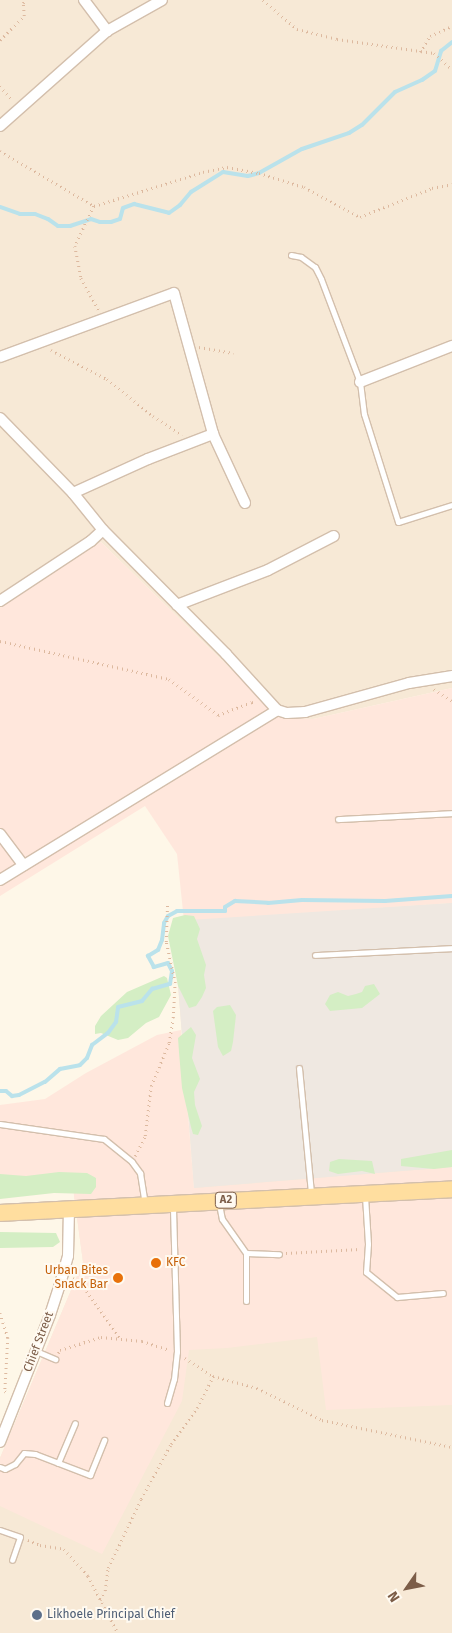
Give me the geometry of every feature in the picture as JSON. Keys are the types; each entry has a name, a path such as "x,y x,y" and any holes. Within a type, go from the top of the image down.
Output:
{"main road":[{"name":"A2","path":"0,1214 452,1189"}],"street":[{"path":"84,0 107,31"},
{"path":"0,126 107,31 162,0"},
{"path":"0,357 105,320 174,293 213,434 245,503"},
{"path":"360,382 452,346"},
{"path":"0,418 72,493 102,530 177,605 275,708 287,713 304,712 410,683 452,676"},
{"path":"72,493 192,441 213,434"},
{"path":"0,601 91,541 102,530"},
{"path":"177,605 268,570 334,536"},
{"path":"0,880 275,708"},
{"path":"0,834 24,865"},
{"name":"Chief Street","path":"0,1442 50,1315 64,1272 68,1256 69,1210"}],"lane":[{"path":"291,255 300,257 315,267 321,279 360,382 364,414 398,522 452,504"},
{"path":"338,819 452,813"},
{"path":"315,955 452,948"},
{"path":"299,1068 311,1196"},
{"path":"0,1124 104,1139 132,1162 140,1173 145,1205"},
{"path":"365,1193 368,1248 366,1272 397,1298 443,1293"},
{"path":"219,1201 222,1219 246,1253 246,1301"},
{"path":"167,1403 174,1379 177,1352 173,1203"},
{"path":"246,1253 280,1254"},
{"path":"36,1351 55,1359"},
{"path":"58,1463 75,1423"},
{"path":"0,1466 5,1469 15,1464 24,1453 35,1454 90,1475 104,1440"},
{"path":"0,1530 20,1537 12,1560"}],"path":[{"path":"0,40 24,16 23,3 25,0"},
{"path":"263,0 297,29 337,39 434,53 452,69"},
{"path":"420,52 430,36 452,26"},
{"path":"0,86 20,110"},
{"path":"0,151 94,206"},
{"path":"105,320 80,278 75,246 94,206 203,172 227,168 259,173 304,187 360,217 432,188 452,184"},
{"path":"38,344 106,379 153,416 192,441"},
{"path":"188,346 233,352"},
{"path":"0,641 168,679 218,714 252,702 275,708"},
{"path":"427,680 431,687 452,701"},
{"path":"132,1162 145,1136 151,1086 169,1043 175,983 166,942 167,905"},
{"path":"280,1254 368,1248"},
{"path":"64,1272 81,1283 121,1339"},
{"path":"0,1313 8,1338 5,1391 18,1399"},
{"path":"55,1359 60,1350 100,1337 142,1341 177,1352 213,1376 257,1388 322,1420 452,1447"},
{"path":"100,1600 104,1591 108,1568 141,1498 171,1444 197,1408 213,1376"},
{"path":"20,1537 40,1545 64,1549 88,1576 118,1633"}],"shaded area":[{"path":"0,0 452,0 452,688 313,719 281,718 101,542 0,608"},
{"path":"101,542 281,718 313,719 452,688 452,903 184,921 177,854 145,806 0,896 0,608"},
{"path":"452,903 452,1633 0,1633 0,1458 83,1262 74,1195 194,1188 173,921"},
{"path":"452,903 452,1167 194,1188 173,921"},
{"path":"181,1030 194,1188 452,1167 452,1405 326,1410 317,1337 227,1348 189,1350 182,1401 102,1554 0,1506 0,1458 83,1262 73,1188 0,1188 0,1105 45,1099 86,1073 157,1035"}],"green space":[{"path":"185,915 194,916 200,929 197,939 206,965 204,975 206,988 196,1006 189,1008 178,986 168,936 173,918"},
{"path":"164,976 167,978 171,995 159,1017 146,1023 128,1038 118,1040 101,1033 95,1034 95,1026 101,1016 127,992"},
{"path":"374,984 380,994 362,1008 330,1011 325,1004 330,995 338,992 348,996 356,994 362,992 365,986"},
{"path":"230,1005 236,1015 233,1042 231,1051 223,1056 218,1047 213,1011 217,1007"},
{"path":"191,1027 196,1035 192,1058 200,1079 194,1092 195,1105 202,1126 198,1135 193,1134 182,1088 178,1038"},
{"path":"452,1150 452,1167 434,1169 401,1166 401,1159"},
{"path":"339,1159 372,1161 375,1174 362,1171 338,1174 329,1171 330,1162"},
{"path":"59,1172 87,1173 96,1178 96,1187 91,1194 54,1193 0,1199 0,1174 26,1176"},
{"path":"0,1232 56,1233 60,1242 53,1247 0,1248"}],"waterway":[{"path":"0,207 20,214 35,214 48,219 58,226 70,226 91,219 100,222 111,222 120,219 123,208 134,204 169,213 180,205 191,192 223,172 248,176 259,173 302,149 349,133 362,125 395,92 422,80 435,71 441,51 452,42"},
{"path":"0,1091 6,1091 12,1096 19,1095 45,1082 60,1069 80,1065 87,1058 92,1045 108,1033 116,1022 118,1007 142,1001 152,989 170,984 172,971 168,963 154,967 148,956 158,950 162,940 164,923 168,916 177,911 225,911 225,907 235,901 268,903 302,900 385,901 452,896"}],"place":[{"name":"KFC","path":"156,1263"},
{"name":"Urban Bites Snack Bar","path":"118,1278"},
{"name":"Likhoele Principal Chief","path":"37,1615"}]}
